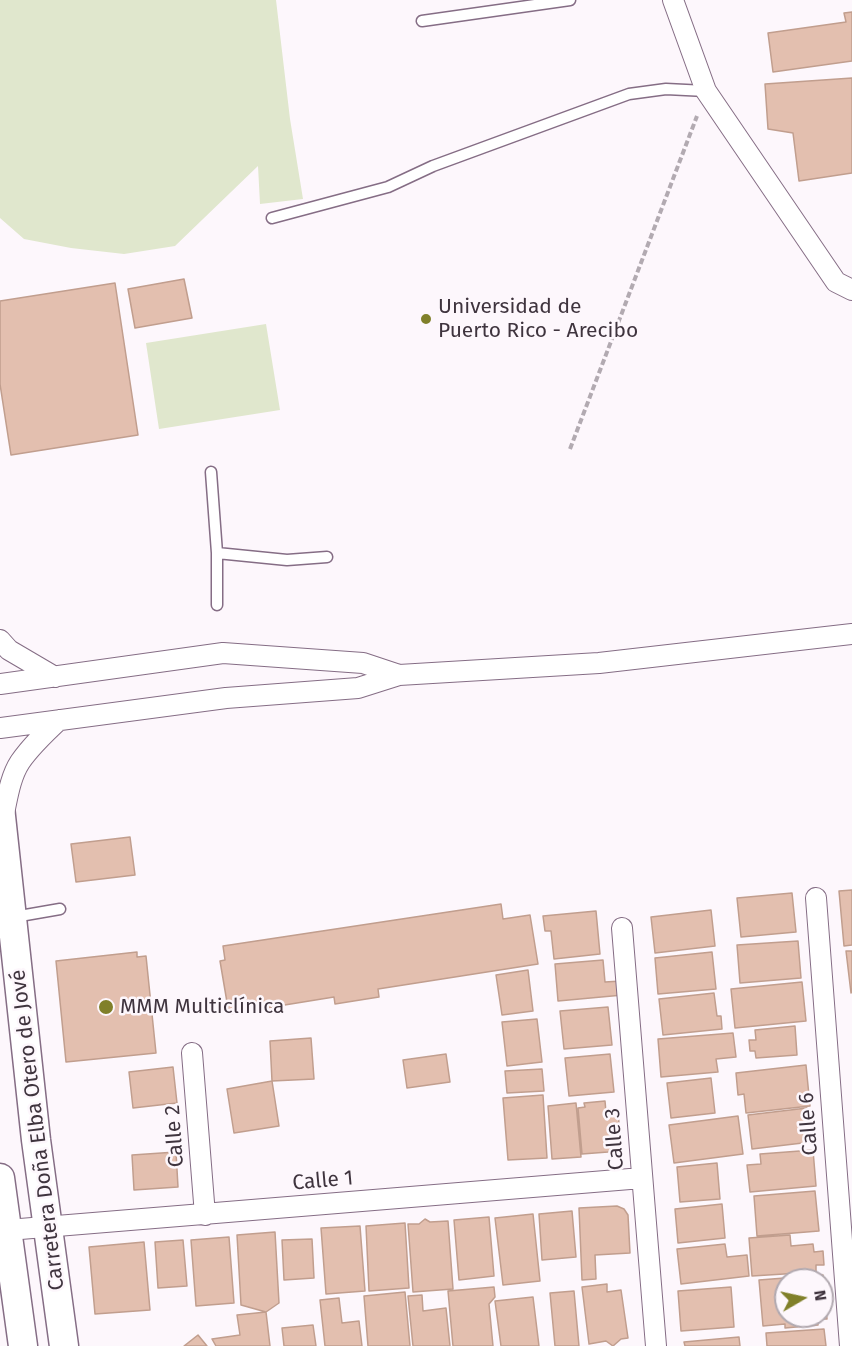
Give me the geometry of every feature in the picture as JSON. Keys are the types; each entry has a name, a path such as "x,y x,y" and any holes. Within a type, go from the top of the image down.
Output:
{"street":[{"path":"673,0 706,91 836,282 852,290"},
{"path":"0,728 226,698 358,688 399,675 599,663 852,634"},
{"path":"0,640 9,650 55,676"},
{"path":"0,684 223,653 363,663 399,675"},
{"path":"1,814 20,763 39,739 59,720"},
{"name":"Carretera Doña Elba Otero de Jové","path":"1,814 36,1140 64,1346"},
{"name":"Calle 6","path":"816,898 844,1163 850,1346"},
{"name":"Calle 3","path":"622,928 656,1346"},
{"name":"Calle 2","path":"192,1053 205,1215"},
{"name":"Carretera Doña Elba Otero de Jové","path":"0,1178 8,1230 6,1259 23,1346"},
{"name":"Calle 1","path":"8,1230 642,1178"}],"lane":[{"path":"422,21 570,0"},
{"path":"272,218 388,187 433,166 629,94 666,89 706,91"},
{"path":"211,472 217,553 217,605"},
{"path":"217,553 287,560 327,557"},
{"path":"13,917 60,909"}],"path":[{"path":"570,449 706,91"}],"green space":[{"path":"0,0 276,0 290,119 303,199 260,204 258,166 175,246 124,254 71,248 24,239 0,218"},
{"path":"266,324 280,410 159,429 146,343"}],"building":[{"path":"852,12 852,61 773,72 768,33 846,22 844,13"},
{"path":"852,78 852,173 799,181 793,133 768,129 765,84"},
{"path":"184,279 192,318 135,328 128,289"},
{"path":"115,283 138,435 11,455 0,384 0,301"},
{"path":"130,837 135,875 76,882 71,844"},
{"path":"852,890 852,945 844,946 839,891"},
{"path":"792,893 796,932 741,937 737,898"},
{"path":"501,904 503,919 530,915 538,964 378,989 379,997 335,1004 334,997 229,1014 220,961 225,960 223,946"},
{"path":"711,910 715,946 655,953 651,917"},
{"path":"596,911 600,954 554,959 551,931 545,931 543,916"},
{"path":"798,941 801,978 740,983 737,945"},
{"path":"846,951 852,951 851,993"},
{"name":"MMM Multiclínica","path":"137,952 137,957 146,956 156,1053 66,1062 56,961"},
{"path":"712,952 716,989 658,994 655,958"},
{"path":"603,960 605,982 621,981 623,995 558,1001 555,964"},
{"path":"528,970 533,1011 502,1015 496,975"},
{"path":"802,982 806,1021 735,1028 731,989"},
{"path":"714,993 717,1016 721,1016 722,1029 663,1035 659,999"},
{"path":"608,1007 612,1045 564,1049 560,1011"},
{"path":"537,1019 542,1062 507,1066 502,1022"},
{"path":"795,1026 797,1055 756,1058 755,1051 750,1051 749,1040 756,1040 755,1030"},
{"path":"733,1033 736,1057 716,1059 718,1072 661,1077 658,1039"},
{"path":"311,1038 314,1079 272,1081 270,1041"},
{"path":"446,1054 450,1082 407,1088 403,1060"},
{"path":"610,1054 614,1092 569,1096 565,1058"},
{"path":"806,1065 810,1106 746,1113 744,1094 738,1095 736,1073"},
{"path":"173,1067 177,1103 133,1108 129,1072"},
{"path":"542,1069 544,1091 507,1093 505,1071"},
{"path":"711,1078 715,1113 671,1118 667,1083"},
{"path":"272,1081 279,1126 234,1133 227,1089"},
{"path":"543,1095 547,1158 508,1160 503,1098"},
{"path":"605,1101 606,1112 618,1111 620,1137 612,1138 613,1149 608,1152 582,1154 578,1108 585,1107 584,1103"},
{"path":"576,1103 581,1157 552,1159 548,1106"},
{"path":"807,1108 811,1142 752,1149 748,1115"},
{"path":"738,1116 743,1154 674,1163 669,1125"},
{"path":"813,1150 816,1186 750,1192 747,1165 761,1164 760,1154"},
{"path":"176,1152 178,1187 134,1190 132,1155"},
{"path":"717,1163 720,1199 680,1202 677,1167"},
{"path":"815,1191 819,1231 757,1236 754,1196"},
{"path":"722,1204 725,1238 678,1243 675,1209"},
{"path":"617,1206 624,1209 628,1215 630,1253 595,1255 596,1279 582,1280 579,1208"},
{"path":"572,1211 576,1257 542,1260 539,1214"},
{"path":"533,1214 540,1281 503,1285 495,1218"},
{"path":"489,1217 494,1276 459,1280 454,1220"},
{"path":"425,1219 430,1222 448,1221 453,1289 413,1292 408,1224 419,1224"},
{"path":"405,1223 409,1288 369,1291 366,1226"},
{"path":"360,1226 365,1291 326,1294 321,1228"},
{"path":"275,1232 279,1303 266,1312 241,1305 237,1235"},
{"path":"790,1235 791,1246 813,1244 814,1252 823,1251 824,1265 816,1265 816,1268 774,1268 774,1275 752,1276 749,1238"},
{"path":"229,1237 234,1303 196,1306 191,1240"},
{"path":"312,1239 314,1278 284,1280 282,1240"},
{"path":"183,1240 187,1286 158,1288 155,1242"},
{"path":"144,1242 150,1310 95,1314 89,1247"},
{"path":"725,1244 727,1257 747,1255 749,1276 681,1284 677,1249"},
{"path":"774,1279 774,1325 763,1326 759,1280"},
{"path":"607,1284 607,1292 621,1290 628,1338 621,1339 613,1346 606,1341 589,1344 582,1287"},
{"path":"494,1287 495,1297 489,1304 493,1346 453,1346 448,1291"},
{"path":"731,1287 734,1327 681,1331 678,1291"},
{"path":"574,1291 579,1346 555,1346 550,1293"},
{"path":"405,1292 410,1346 368,1346 364,1296"},
{"path":"422,1295 423,1311 446,1308 450,1346 413,1346 408,1296"},
{"path":"533,1297 539,1346 501,1346 495,1301"},
{"path":"339,1298 342,1323 359,1321 362,1346 325,1346 320,1300"},
{"path":"266,1312 270,1346 216,1346 212,1339 240,1335 237,1315"},
{"path":"313,1325 316,1346 284,1346 282,1328"},
{"path":"824,1329 826,1346 767,1346 766,1333"},
{"path":"198,1335 207,1346 184,1346"},
{"path":"739,1337 740,1346 685,1346 684,1342"}],"place":[{"name":"Universidad de Puerto Rico - Arecibo","path":"426,319"},
{"name":"MMM Multiclínica","path":"106,1007"}]}
